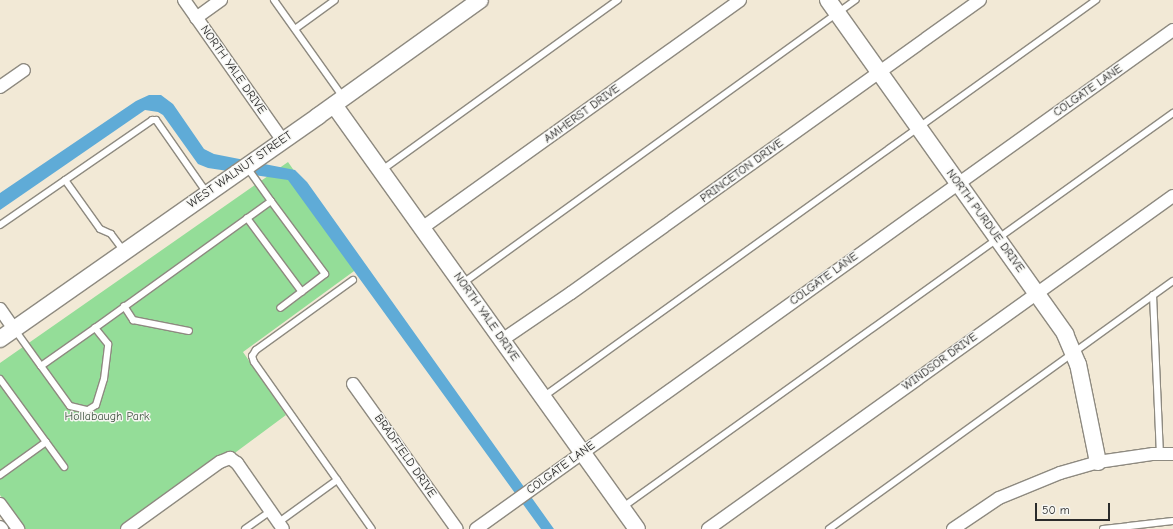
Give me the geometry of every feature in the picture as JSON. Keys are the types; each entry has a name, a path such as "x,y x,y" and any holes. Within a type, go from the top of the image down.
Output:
{"street":[{"name":"NORTH YALE DRIVE","path":"184,0 283,141"},
{"path":"196,18 220,0"},
{"name":"WEST WALNUT STREET","path":"0,339 124,250 283,141 480,0"},
{"name":"AMHERST DRIVE","path":"422,228 740,0"},
{"name":"NORTH PURDUE DRIVE","path":"828,0 1065,334 1078,364 1098,462"},
{"name":"PRINCETON DRIVE","path":"502,340 571,293 980,0"},
{"name":"COLGATE LANE","path":"476,529 1173,30"},
{"path":"0,87 24,70"},
{"name":"NORTH YALE DRIVE","path":"339,101 382,170 422,228 637,529"},
{"name":"WINDSOR DRIVE","path":"708,529 1173,196"},
{"path":"0,309 14,329"},
{"name":"BRADFIELD DRIVE","path":"353,384 457,529"},
{"path":"953,529 999,498 1060,473 1098,462 1160,454 1173,454"},
{"path":"127,529 220,462 230,458 237,463 281,526"},
{"path":"0,504 18,529"}],"lane":[{"path":"274,0 295,29 339,101"},
{"path":"295,29 335,0"},
{"path":"382,170 618,0"},
{"path":"462,284 856,0"},
{"path":"543,397 1096,0"},
{"path":"622,508 1173,113"},
{"path":"0,225 152,120 156,120 207,193"},
{"path":"246,166 325,274 280,308"},
{"path":"65,180 100,229 111,234 124,250"},
{"path":"41,366 271,201"},
{"path":"248,218 302,292"},
{"path":"353,280 256,350 252,356 254,362 372,529"},
{"path":"829,529 1173,281"},
{"path":"1153,295 1160,454"},
{"path":"124,306 133,320 189,331"},
{"path":"14,329 70,406 88,410 96,405 104,379 108,344 95,328"},
{"path":"0,378 64,467"},
{"path":"0,475 46,442"},
{"path":"281,526 337,480"},
{"path":"245,529 271,511"},
{"path":"1103,529 1173,521"}],"green space":[{"name":"Hollabaugh Park","path":"288,162 361,266 243,352 286,415 132,529 24,529 0,495 0,363"}],"water":[{"path":"149,95 161,95 173,104 204,149 214,154 295,170 307,182 554,529 541,529 288,180 208,168 198,164 163,115 158,112 145,110 0,210 0,193 136,101"}]}
